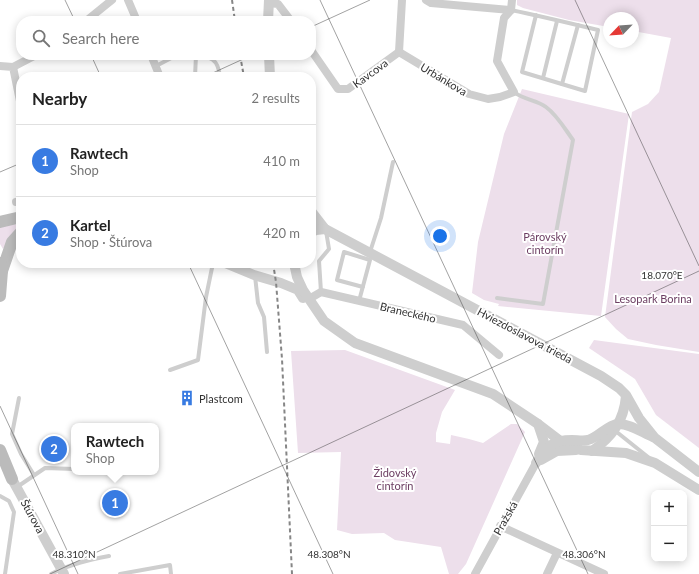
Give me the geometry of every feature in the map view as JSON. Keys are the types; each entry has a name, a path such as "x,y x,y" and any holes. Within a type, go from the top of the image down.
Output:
{"main road":[{"path":"0,222 16,218"},
{"path":"2,271 12,242 16,238"},
{"path":"0,256 2,271 0,296"},
{"path":"0,450 14,483"},
{"path":"0,466 14,483"}],"street":[{"path":"92,16 112,0"},
{"path":"128,0 135,16"},
{"path":"399,52 402,0"},
{"path":"426,0 431,3 511,10"},
{"path":"512,0 511,10 504,18 497,61 514,92"},
{"path":"267,16 268,1 278,4 286,16"},
{"name":"Kavcova","path":"316,57 338,89 348,89 399,52"},
{"name":"Urbánkova","path":"399,52 469,94 488,99 514,92"},
{"path":"0,66 13,67 26,60"},
{"path":"153,60 158,72"},
{"path":"269,60 270,72"},
{"path":"13,67 16,82"},
{"path":"316,218 325,229"},
{"path":"316,230 325,229"},
{"name":"Hviezdoslavova trieda","path":"325,229 601,376 619,388 626,395 639,418 654,438 699,472"},
{"path":"242,268 254,275 298,290 312,310 324,322 355,343 493,394 559,440 580,450"},
{"path":"281,283 290,278 292,268"},
{"path":"294,268 303,290 324,322"},
{"path":"309,299 321,292"},
{"name":"Braneckého","path":"321,292 462,325 499,355"},
{"path":"618,429 625,409 626,395"},
{"path":"536,463 544,442 538,424"},
{"path":"536,463 548,447 559,440 587,440 599,435 611,426 618,429"},
{"path":"592,451 602,444 612,433 618,429 628,426 654,438"},
{"path":"536,463 545,456 557,451 580,450 626,453 655,463 699,490"},
{"name":"Pražská","path":"475,574 500,526 536,463"},
{"name":"Štúrova","path":"14,483 63,572"},
{"path":"500,526 604,574"},
{"path":"547,574 557,552"}],"lane":[{"path":"511,10 536,15 598,30 585,91 522,72 536,15"},
{"path":"543,78 557,21"},
{"path":"562,84 578,26"},
{"path":"156,66 167,60"},
{"path":"195,72 196,60"},
{"path":"214,60 219,68 219,72"},
{"path":"497,298 543,304 573,140 563,125 547,107 533,100 519,96 514,92"},
{"path":"369,253 381,218 393,162"},
{"path":"321,292 319,261 329,249 325,229"},
{"path":"359,301 363,287 370,260 344,252 337,280 363,287"},
{"path":"170,370 198,360 206,296 212,268"},
{"path":"254,275 258,303 264,317 267,352"},
{"path":"19,398 12,434 21,454 34,475"},
{"path":"618,429 655,463"},
{"path":"14,483 34,475 45,468 71,469"},
{"path":"0,496 9,501 14,512 5,574"},
{"path":"51,574 63,572 83,562 109,556"},
{"path":"120,574 170,565 171,574"}],"green space":[{"name":"Lesopark Borina","path":"517,0 699,0 699,352 628,339 605,317 632,112 648,104 659,92 671,38 639,32 639,12 603,12 603,26 569,20 523,8 517,5"},
{"name":"Párovský cintorín","path":"522,89 629,114 601,316 498,306 499,304 484,300 472,293 478,242 504,134"},
{"path":"16,224 16,231 3,249 0,244 0,227"},
{"path":"594,340 699,354 699,448 656,415 635,379 589,348"},
{"name":"Židovský cintorín","path":"345,350 455,390 442,412 436,433 436,442 450,444 451,435 483,443 511,424 517,424 525,432 466,564 458,574 449,574 441,547 395,540 384,533 352,534 337,530 341,452 298,453 291,351"}],"railway":[{"path":"232,0 234,16"},
{"path":"241,60 243,72"},
{"path":"274,268 282,359 292,574"}],"place":[{"name":"Plastcom","path":"187,398"},
{"name":"Kartel","path":"54,449"},
{"name":"Rawtech","path":"115,503"}]}
